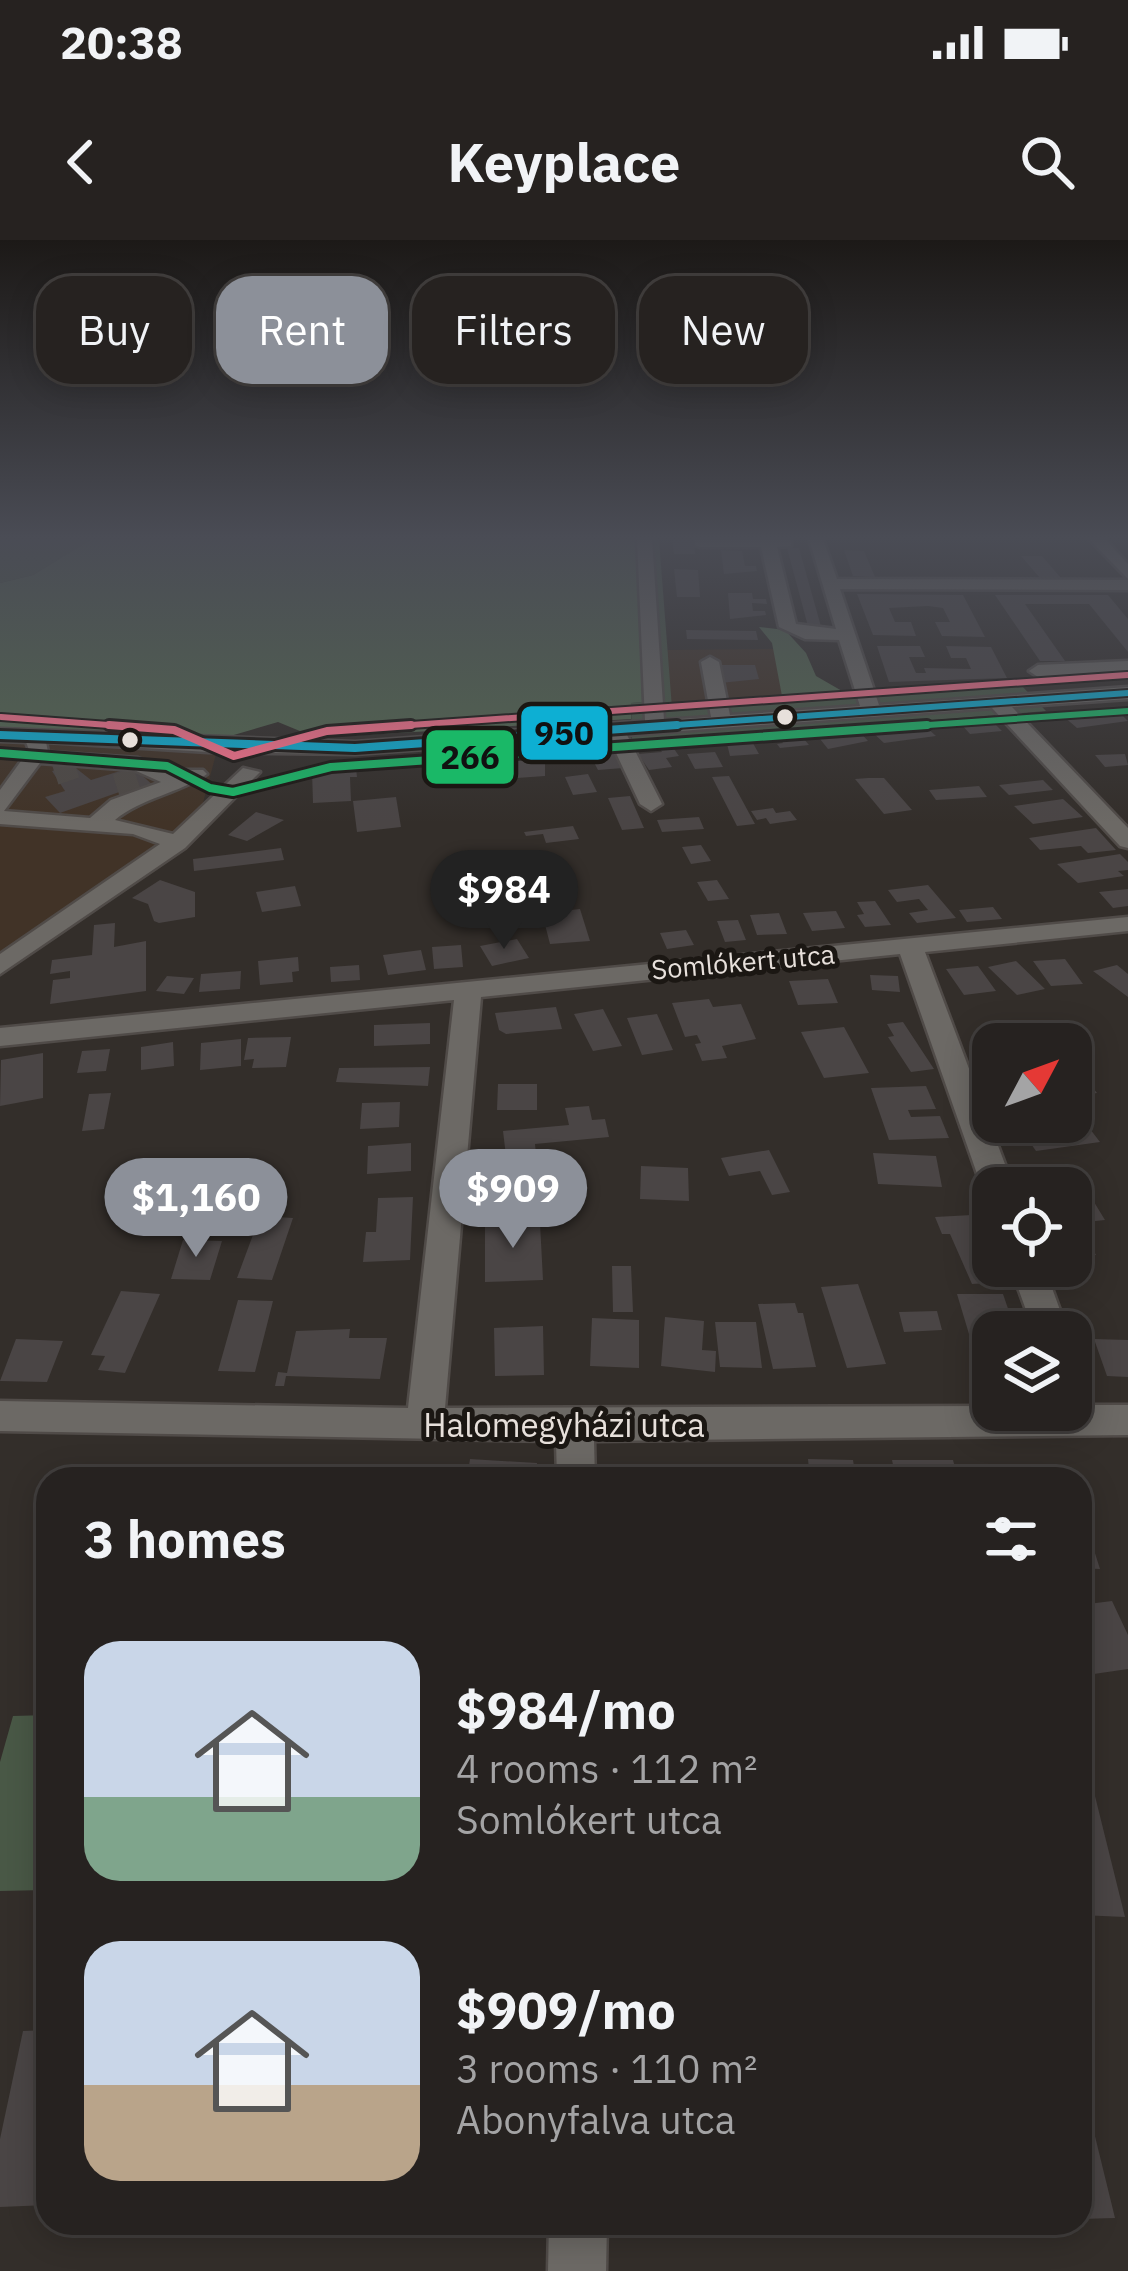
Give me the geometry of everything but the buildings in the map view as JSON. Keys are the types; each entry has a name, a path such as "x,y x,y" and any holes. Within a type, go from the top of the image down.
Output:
{"street":[{"path":"650,634 655,728"},
{"path":"805,634 847,635 871,711"},
{"path":"710,662 722,722"},
{"path":"1057,698 1034,666 1120,667 1128,683"},
{"path":"97,824 128,796 253,757 1128,693"},
{"path":"997,703 1128,841"},
{"path":"615,730 651,804"},
{"path":"207,768 148,774 138,764 65,761 0,735 253,757"},
{"path":"0,805 19,781 65,761 160,747 207,768 218,788 218,808"},
{"path":"218,808 241,801 285,770 356,748"},
{"path":"0,966 177,843 218,808 253,757"},
{"path":"38,820 30,796 65,761"},
{"path":"0,817 136,828 177,843"},
{"name":"Somlókert utca","path":"0,1037 1128,924"},
{"path":"910,946 990,1167"},
{"path":"425,1425 469,987"},
{"name":"Halomegyházi utca","path":"0,1416 574,1426 972,1409"},
{"name":"Halomegyházi utca","path":"1092,1409 1128,1420"},
{"path":"574,1426 576,1467"},
{"path":"577,2271 578,2235"}],"shaded area":[{"path":"775,649 785,702 671,708 665,650"},
{"path":"0,727 220,739 199,818 0,957"}],"green space":[{"path":"0,634 640,634 642,702 631,703 631,719 347,736 335,731 312,736 278,722 220,739 0,727"},
{"path":"640,634 666,634 672,708 1021,685 1046,711 632,744 631,703 642,702"},
{"path":"765,634 788,634 806,653 816,676 849,695 797,702 782,696 772,643"},
{"path":"36,1715 36,1890 0,1891 0,1762 13,1716"}],"tunnel":[{"path":"55,774 76,767"},
{"path":"116,785 144,776"}],"transit line":[{"path":"1,717 174,730 234,756 327,731 1127,675"},
{"name":"950","path":"0,735 355,748 1128,693"},
{"name":"266","path":"0,753 167,766 210,788 233,792 331,767 1128,711"}]}
